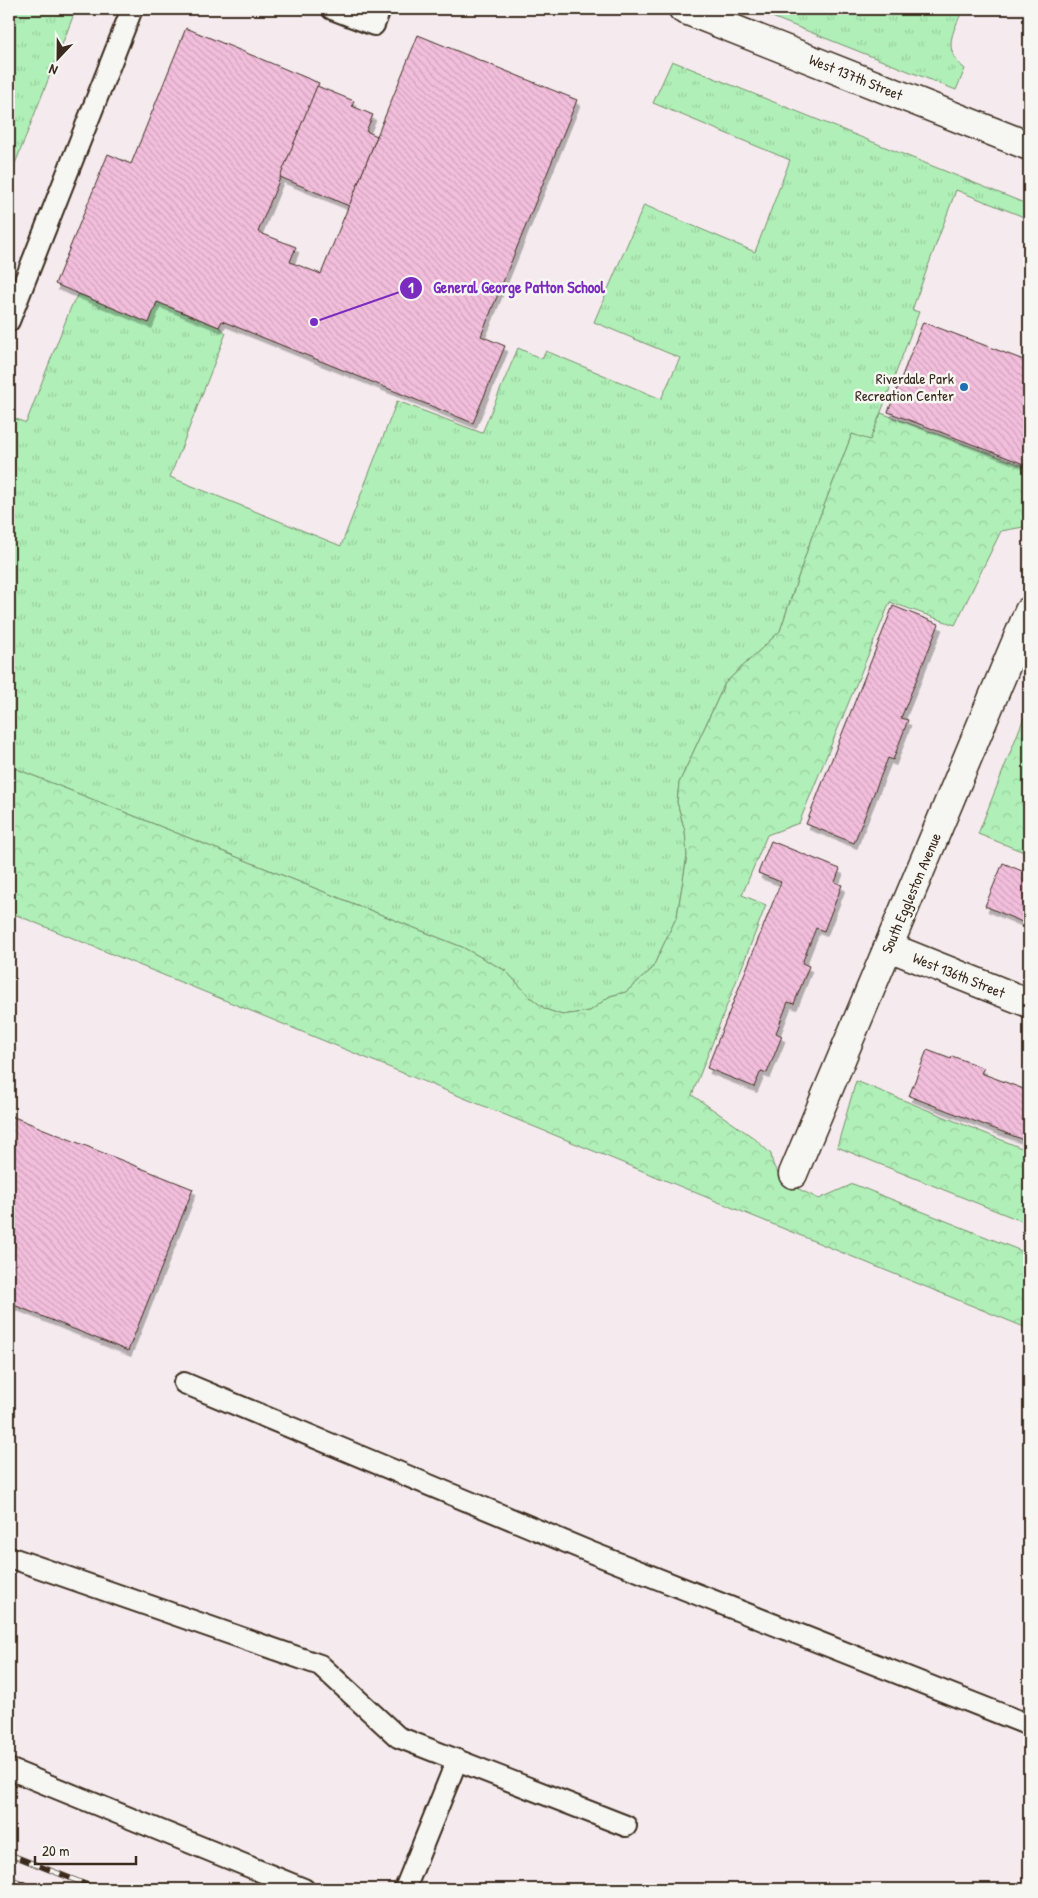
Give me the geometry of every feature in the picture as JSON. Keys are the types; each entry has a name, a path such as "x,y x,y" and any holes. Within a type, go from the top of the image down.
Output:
{"street":[{"name":"West 137th Street","path":"684,9 1029,146"},
{"name":"South Eggleston Avenue","path":"793,1174 1029,611"},
{"name":"West 136th Street","path":"889,946 1029,1003"}],"lane":[{"path":"9,321 132,9"},
{"path":"332,9 374,25 380,9"},
{"path":"184,1382 590,1552 1029,1725"},
{"path":"9,1557 320,1665 398,1737 626,1826"},
{"path":"405,1889 457,1760"},
{"path":"9,1769 304,1889"}],"green space":[{"path":"9,9 76,9 9,179"},
{"path":"752,9 963,9 953,33 951,48 953,55 965,69 956,90"},
{"path":"672,61 1029,205 1029,219 956,190 912,310 919,312 870,441 852,434 811,539 780,631 725,683 679,783 677,802 685,831 687,856 677,916 652,969 626,992 610,996 590,1011 562,1015 545,1009 530,997 506,971 462,947 9,766 9,416 26,423 71,307 78,294 149,322 157,302 219,327 226,333 170,477 341,546 397,401 482,433 518,348 542,359 546,351 661,399 680,358 594,322 644,205 755,252 790,160 653,103"},
{"path":"881,413 1029,468 1029,526 1001,531 955,625 890,602 799,823 767,835 742,895 766,905 692,1095 754,1138 771,1154 776,1171 788,1182 819,1199 853,1184 1029,1254 1029,1329 9,912 9,766 462,947 506,971 530,997 545,1009 562,1015 590,1011 610,996 626,992 652,969 677,916 687,856 685,831 677,802 679,783 725,683 780,631 811,539 852,434 870,440"},
{"path":"1027,710 1029,711 1029,854 978,834"},
{"path":"856,1081 1029,1151 1029,1224 837,1147"}],"building":[{"path":"186,28 319,83 258,232 296,247 290,262 321,274 418,35 577,100 481,336 505,346 473,423 222,321 219,327 157,302 149,323 55,284 108,154 131,164"},
{"path":"317,86 354,101 352,106 373,115 366,131 377,136 349,206 280,177"},
{"name":"Riverdale Park Recreation Center","path":"923,322 1029,362 1029,466 888,412"},
{"path":"893,606 939,624 901,718 908,720 893,760 888,758 854,843 806,824"},
{"path":"771,841 840,869 835,882 842,885 824,931 816,928 802,963 809,966 794,1004 788,1002 776,1033 782,1036 767,1073 761,1071 754,1087 707,1068 781,882 758,873"},
{"path":"1003,863 1029,874 1029,925 985,906"},
{"path":"927,1050 951,1059 952,1056 984,1068 981,1073 1029,1091 1029,1142 909,1096"},
{"path":"9,1115 193,1189 128,1351 9,1303"}],"railway":[{"path":"9,1854 98,1889"},
{"path":"9,1878 36,1889"}],"place":[{"name":"General George Patton School","path":"314,322"},
{"name":"Riverdale Park Recreation Center","path":"964,387"}]}
